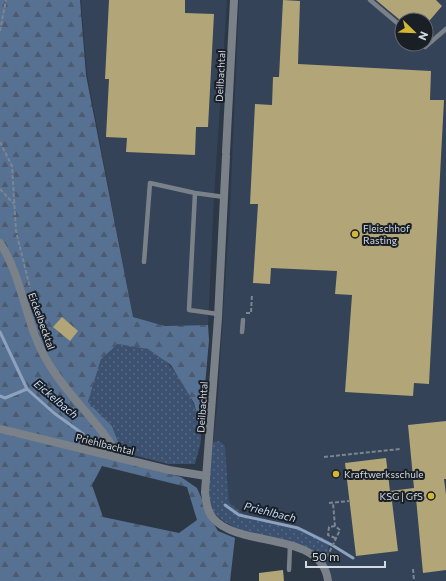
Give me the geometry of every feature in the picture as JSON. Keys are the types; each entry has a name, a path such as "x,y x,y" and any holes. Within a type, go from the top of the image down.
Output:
{"street":[{"name":"Deilbachtal","path":"234,0 218,314 206,476 206,501 212,517 218,523 236,531 307,551 317,557 324,566 328,581"},
{"name":"Eickelbecktal","path":"0,243 8,259 39,345 46,359 69,392 102,430 119,457"},
{"name":"Priehlbachtal","path":"0,430 169,470 206,476"}],"lane":[{"path":"370,0 394,20"},
{"path":"434,39 446,29"},
{"path":"144,262 150,183 195,193 224,197"},
{"path":"195,193 189,310 218,314"},
{"path":"242,332 243,320"},
{"path":"288,570 290,546"}],"path":[{"path":"0,31 6,0"},
{"path":"0,142 12,166 16,231 29,276 30,290"},
{"path":"0,189 14,204"},
{"path":"246,313 251,313 252,294"},
{"path":"324,457 400,449"},
{"path":"329,503 349,501"},
{"path":"333,503 334,526"},
{"path":"334,526 329,527 328,534 335,540"},
{"path":"330,551 340,530 334,526"},
{"path":"413,569 414,581"}],"shaded area":[{"path":"81,0 227,0 214,196 208,325 165,326 133,317 87,74"},
{"path":"239,0 446,0 446,581 329,581 325,565 330,541 276,521 244,515 229,502 225,446 220,441 213,442 217,408 230,209"},
{"path":"118,344 133,345 148,349 158,355 177,374 185,386 197,412 200,425 201,440 195,464 168,464 122,452 112,426 88,402 101,359"},
{"path":"220,441 225,446 229,502 244,515 302,528 330,541 325,565 318,556 274,543 239,530 224,522 214,513 208,503 207,482 213,442"}],"green space":[{"path":"0,0 80,0 86,75 133,317 165,326 208,325 209,340 201,431 194,403 171,365 148,349 118,344 101,359 88,402 112,426 122,452 119,461 181,477 197,488 210,518 218,531 235,538 230,581 0,581","holes":["102,466 187,487 197,520 179,533 103,517 92,485"]}],"building":[{"path":"109,0 185,0 185,13 214,14 208,127 196,127 195,155 126,152 127,138 106,137 109,79 105,79"},
{"name":"Fleischhof Rasting","path":"283,0 300,1 298,64 431,71 430,100 444,100 429,384 414,383 413,396 345,392 352,295 335,294 337,271 271,268 270,284 253,283 258,204 250,204 255,104 272,105 273,77 279,77"},
{"path":"376,0 436,0 442,6 434,15 434,12 394,12 394,15"},
{"path":"62,317 78,331 70,341 53,327"},
{"path":"446,421 446,479 444,479 446,495 446,570 423,573 416,498 392,501 398,551 356,556 345,463 386,458 390,491 414,488 408,425"},
{"path":"283,570 284,581 259,581 259,573"}],"waterway":[{"name":"Eickelbach","path":"0,332 27,389 54,413 83,434"},
{"name":"Priehlbach","path":"0,396 5,398 27,389"},
{"name":"Priehlbach","path":"225,505 239,515 298,528 332,545 353,558"}],"place":[{"name":"Fleischhof Rasting","path":"355,234"},
{"name":"Kraftwerksschule","path":"336,474"},
{"name":"KSG | GfS","path":"431,496"}]}
